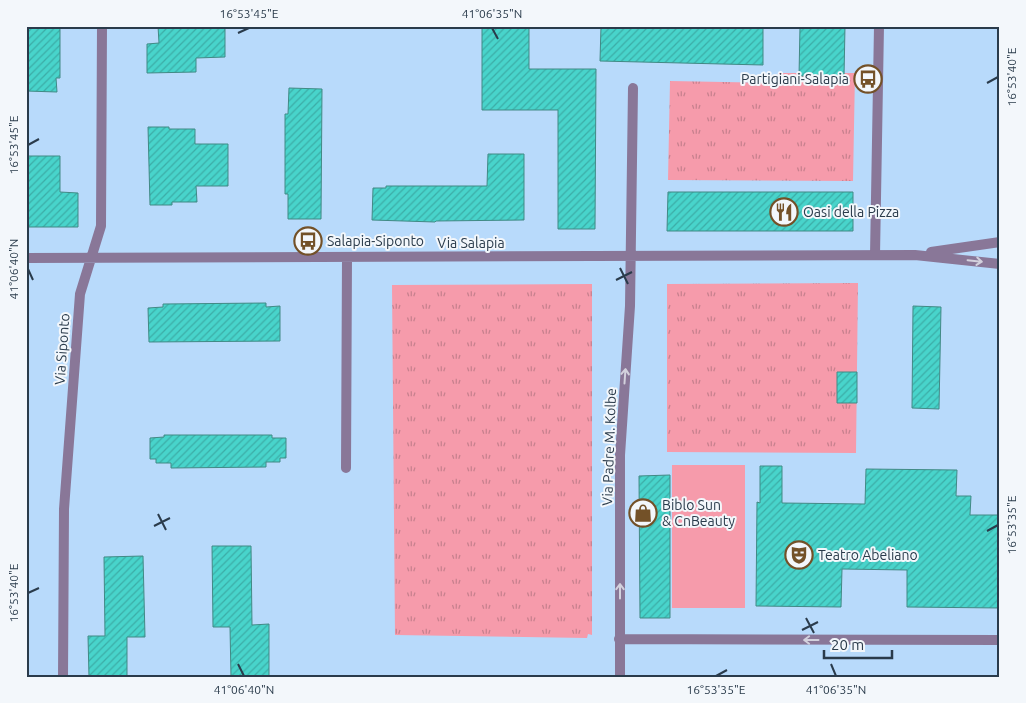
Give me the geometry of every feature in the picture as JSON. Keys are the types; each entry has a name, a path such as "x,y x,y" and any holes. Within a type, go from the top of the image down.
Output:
{"street":[{"name":"Via Siponto","path":"63,677 64,509 80,294 100,226 102,26"},
{"path":"874,255 879,26"},
{"name":"Via Padre M. Kolbe","path":"620,677 620,455 630,306 633,88"},
{"name":"Via Salapia","path":"26,258 874,255 915,254 1000,242"},
{"name":"Via Salapia","path":"915,254 1000,264"},
{"path":"346,468 347,257"},
{"path":"619,639 1000,640"}],"green space":[{"path":"778,73 855,73 853,181 668,180 670,81 777,83"},
{"path":"858,283 856,453 667,452 667,284"},
{"path":"592,284 592,635 588,634 587,638 395,635 392,285"},
{"path":"672,465 745,465 745,608 672,608"}],"building":[{"path":"26,26 60,26 60,78 56,78 57,92 26,91"},
{"path":"158,26 225,26 225,57 196,58 196,72 147,73 147,44 159,43"},
{"path":"482,26 529,26 529,69 596,69 595,229 558,229 558,110 482,110"},
{"path":"601,26 763,28 763,65 600,61"},
{"path":"800,26 845,26 844,77 799,76"},
{"path":"289,88 322,89 321,219 288,219 288,194 285,194 285,114 288,114"},
{"path":"148,127 195,129 195,144 228,144 228,186 196,186 197,202 172,202 172,205 150,205"},
{"path":"488,154 524,154 524,220 435,222 372,220 373,188 386,188 386,186 487,186"},
{"path":"26,156 60,156 60,192 78,193 78,227 26,227"},
{"path":"668,192 853,192 853,231 667,231"},
{"path":"266,303 266,307 280,306 280,341 149,342 148,308 163,307 163,304"},
{"path":"913,306 941,307 939,409 912,408"},
{"path":"837,372 857,372 857,403 837,403"},
{"path":"164,435 272,435 272,438 286,438 286,458 280,458 280,462 266,462 266,467 171,468 171,463 156,463 156,459 150,459 150,438 164,437"},
{"path":"760,466 782,466 782,503 865,504 866,469 957,470 956,496 971,496 970,515 1000,515 1000,608 907,607 907,570 842,569 841,607 756,606 757,502 760,503"},
{"path":"670,475 670,618 640,618 639,476"},
{"path":"212,546 251,546 252,625 269,624 269,677 231,677 230,627 213,627"},
{"path":"143,556 145,637 127,637 127,677 89,677 88,636 105,636 104,557"}],"place":[{"name":"Partigiani-Salapia","path":"868,79"},
{"name":"Oasi della Pizza","path":"784,212"},
{"name":"Salapia-Siponto","path":"308,241"},
{"name":"Biblo Sun & CnBeauty","path":"643,513"},
{"name":"Teatro Abeliano","path":"799,555"}]}
